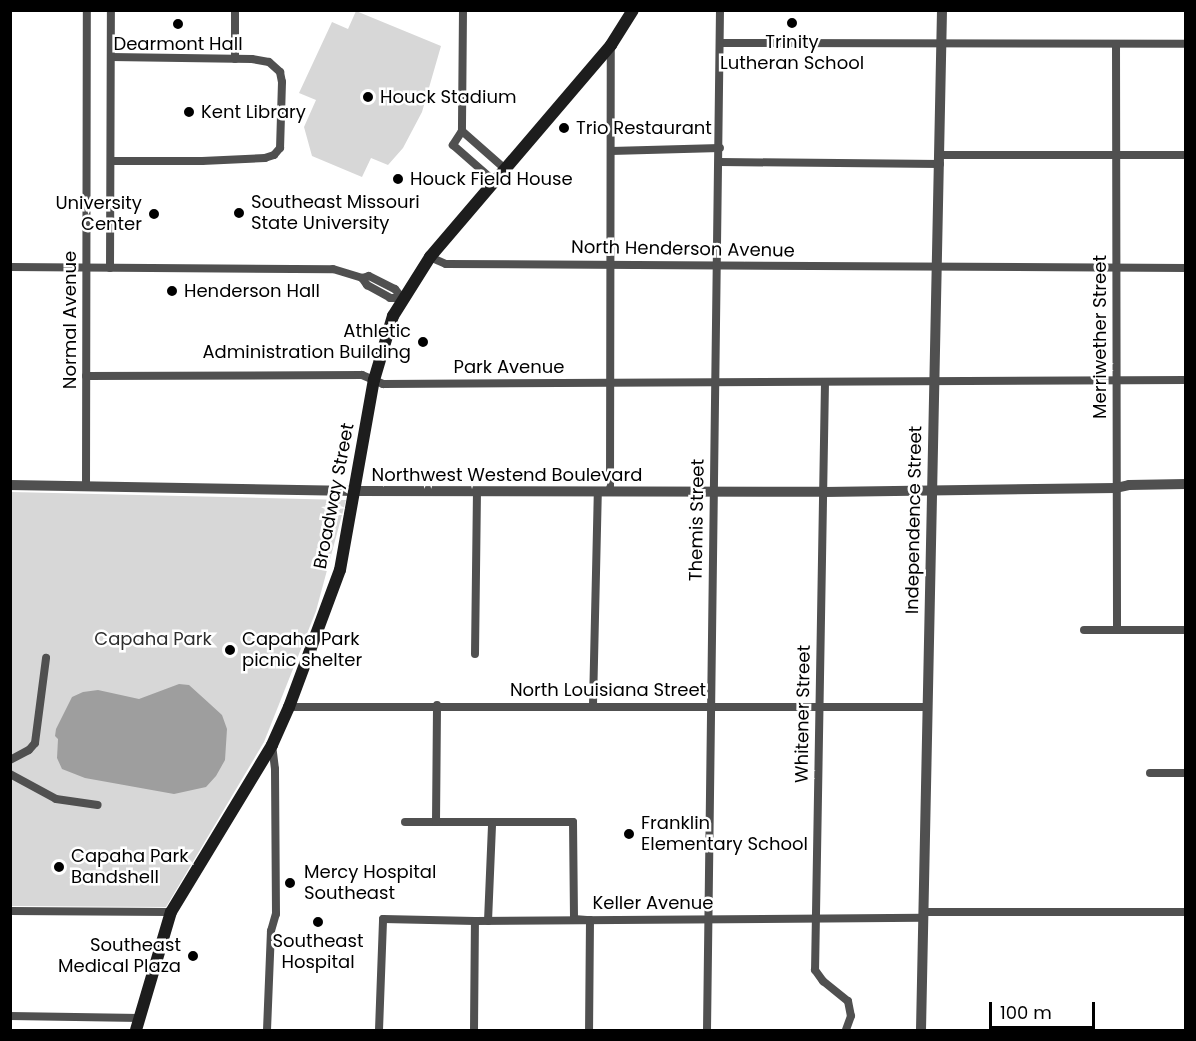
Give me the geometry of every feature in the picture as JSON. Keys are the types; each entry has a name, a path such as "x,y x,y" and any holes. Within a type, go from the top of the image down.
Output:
{"main road":[{"name":"Broadway Street","path":"136,1030 171,912 272,745 289,707 340,570 356,491 374,380 386,334 402,298 430,257 611,45 633,10"}],"street":[{"name":"Normal Avenue","path":"86,486 87,10"},
{"path":"110,268 111,10"},
{"path":"235,10 235,59"},
{"path":"463,10 462,131 453,146 494,181"},
{"name":"Themis Street","path":"707,1030 720,162 720,10"},
{"name":"Independence Street","path":"921,1030 942,10"},
{"path":"721,44 1185,44"},
{"name":"Merriwether Street","path":"1116,44 1117,630"},
{"path":"610,492 611,45"},
{"path":"111,57 235,59 269,62 280,72 282,81 280,148 274,155 265,158 202,161 111,161"},
{"path":"462,131 504,168"},
{"path":"611,151 720,148"},
{"path":"720,162 1185,155"},
{"name":"North Henderson Avenue","path":"430,257 446,264 1185,268"},
{"path":"10,267 333,269 362,278 367,285 390,298 402,298"},
{"name":"Park Avenue","path":"86,376 362,375 383,384 1185,380"},
{"name":"Whitener Street","path":"825,382 815,970 823,981 848,1001 851,1016 846,1030"},
{"path":"1116,488 1129,485 1185,484"},
{"name":"Northwest Westend Boulevard","path":"10,485 356,491 598,492 1116,488"},
{"path":"1116,488 1129,492 1185,492"},
{"path":"475,654 477,491"},
{"path":"593,705 598,492"},
{"path":"1084,630 1185,630"},
{"path":"10,760 29,750 35,743 46,658"},
{"path":"436,822 437,705"},
{"name":"North Louisiana Street","path":"289,707 437,705 819,709 926,707"},
{"path":"267,1030 271,931 276,914 275,769 272,745"},
{"path":"1150,773 1185,773"},
{"path":"10,774 56,800 98,805"},
{"path":"405,822 492,824 573,822 574,919 590,920 589,1030"},
{"path":"488,921 492,824"},
{"path":"10,911 171,912"},
{"name":"Keller Avenue","path":"379,1030 383,919 816,920 923,915 1185,912"},
{"path":"474,1030 475,921"},
{"path":"10,1016 140,1018"}],"green space":[{"name":"Houck Stadium","path":"356,11 441,46 422,112 403,148 388,165 371,158 362,177 312,156 304,127 316,100 299,93 332,22 348,29"},
{"name":"Capaha Park","path":"11,492 346,500 316,611 264,742 166,907 11,906"}],"shaded area":[{"path":"179,684 189,685 222,715 227,729 225,760 216,776 206,787 174,794 85,778 62,769 57,758 58,739 55,736 56,729 72,697 83,692 98,690 139,699"}],"place":[{"name":"Trinity Lutheran School","path":"792,23"},
{"name":"Dearmont Hall","path":"178,24"},
{"name":"Houck Stadium","path":"368,97"},
{"name":"Kent Library","path":"189,112"},
{"name":"Trio Restaurant","path":"564,128"},
{"name":"Houck Field House","path":"398,179"},
{"name":"Southeast Missouri State University","path":"239,213"},
{"name":"University Center","path":"154,214"},
{"name":"Henderson Hall","path":"172,291"},
{"name":"Athletic Administration Building","path":"423,342"},
{"name":"Capaha Park picnic shelter","path":"230,650"},
{"name":"Franklin Elementary School","path":"629,834"},
{"name":"Capaha Park Bandshell","path":"59,867"},
{"name":"Mercy Hospital Southeast","path":"290,883"},
{"name":"Southeast Hospital","path":"318,922"},
{"name":"Southeast Medical Plaza","path":"193,956"}]}
